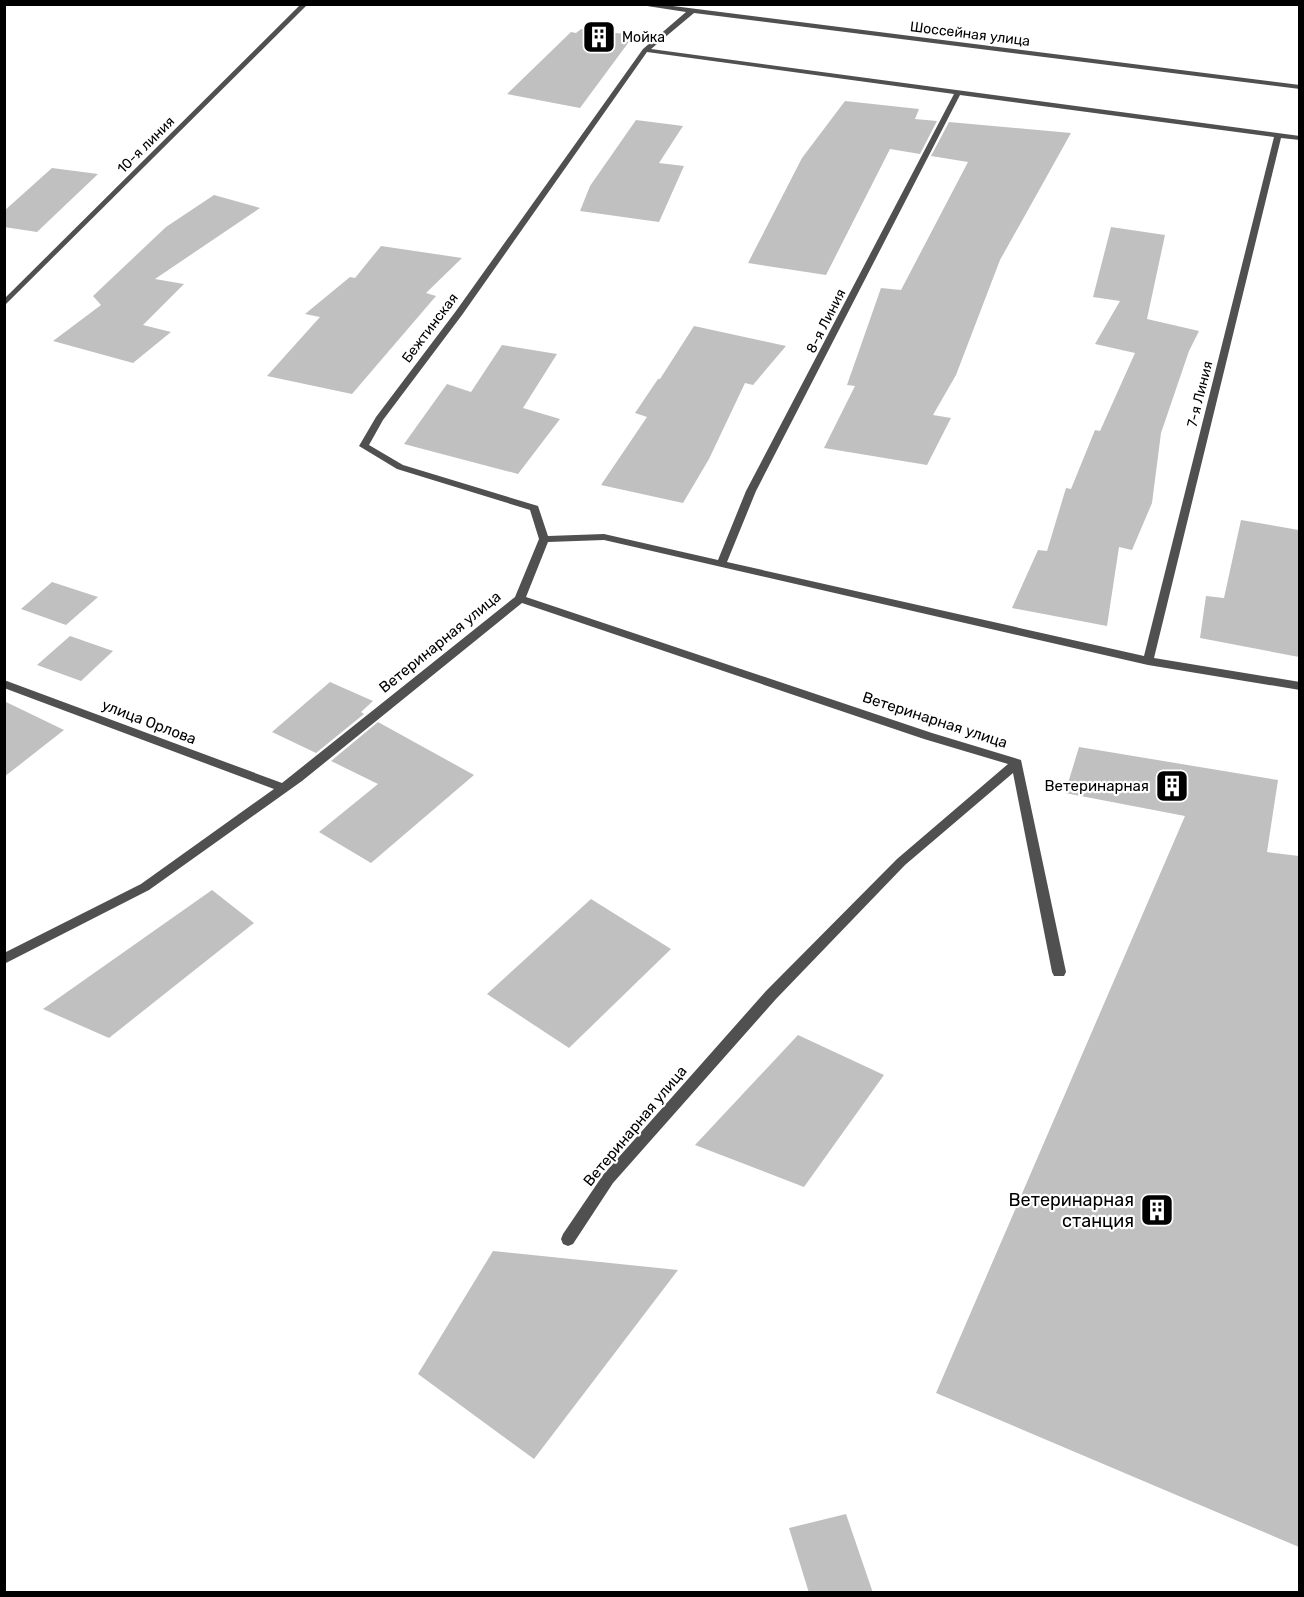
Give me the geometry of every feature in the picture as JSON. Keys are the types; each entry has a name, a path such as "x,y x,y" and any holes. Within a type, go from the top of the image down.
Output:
{"street":[{"name":"10-я линия","path":"4,304 305,4"},
{"name":"Шоссейная улица","path":"637,4 1299,87"},
{"name":"Бежтинская","path":"544,539 534,508 400,467 364,446 379,419 459,313 645,50 692,11"},
{"path":"645,50 957,94 1299,138"},
{"name":"8-я Линия","path":"722,562 751,491 957,94"},
{"name":"7-я Линия","path":"1148,661 1278,135"},
{"path":"520,599 544,539 604,537 722,562 1148,661 1299,686"},
{"name":"Ветеринарная улица","path":"4,958 145,887 283,788 520,599 928,736 1017,763"},
{"name":"улица Орлова","path":"4,684 283,788"},
{"name":"Ветеринарная улица","path":"1017,763 1059,972"},
{"name":"Ветеринарная улица","path":"568,1239 608,1179 771,995 901,862 1017,763"}],"building":[{"path":"581,29 634,35 580,108 507,94 571,32 576,33"},
{"path":"845,101 919,109 915,119 937,121 920,154 890,149 826,275 748,263 802,158"},
{"path":"636,120 683,126 659,163 684,166 659,222 580,211 590,186"},
{"path":"949,122 1071,133 1000,260 956,375 933,415 951,418 927,465 824,448 855,386 847,385 881,288 901,290 968,162 931,156"},
{"path":"52,168 98,174 37,232 4,227 4,211"},
{"path":"214,195 260,208 155,279 184,284 143,325 171,332 133,363 53,341 101,305 93,296 166,227"},
{"path":"1111,227 1165,235 1147,319 1199,331 1189,351 1161,433 1152,503 1132,550 1119,547 1107,626 1012,608 1038,550 1047,551 1066,488 1071,489 1095,430 1100,431 1135,353 1095,344 1120,301 1093,297"},
{"path":"381,246 462,258 426,293 436,296 352,394 267,376 320,317 305,314 350,277 355,278"},
{"path":"694,326 786,346 753,385 745,383 709,459 683,503 601,485 647,417 635,413"},
{"path":"502,345 557,354 523,408 560,419 518,474 404,444 447,384 471,392"},
{"path":"1241,520 1299,530 1299,657 1200,638 1206,596 1224,598"},
{"path":"52,582 98,597 66,625 21,609"},
{"path":"70,636 113,651 81,681 37,665"},
{"path":"330,682 373,701 361,712 364,714 316,753 272,732"},
{"path":"4,701 64,730 4,777"},
{"path":"378,722 474,775 371,863 319,832 378,784 331,761"},
{"name":"Ветеринарная станция","path":"1079,747 1278,780 1267,852 1299,856 1299,1547 936,1393 1185,816 1065,793"},
{"path":"212,890 254,923 109,1038 43,1009"},
{"path":"591,899 671,949 569,1048 487,994"},
{"path":"798,1035 884,1075 804,1187 695,1145"},
{"path":"493,1251 678,1270 534,1459 418,1374"},
{"path":"846,1514 873,1593 809,1593 789,1528"}],"place":[{"name":"Мойка","path":"599,37"},
{"name":"Ветеринарная","path":"1172,786"},
{"name":"Ветеринарная станция","path":"1157,1210"}]}
